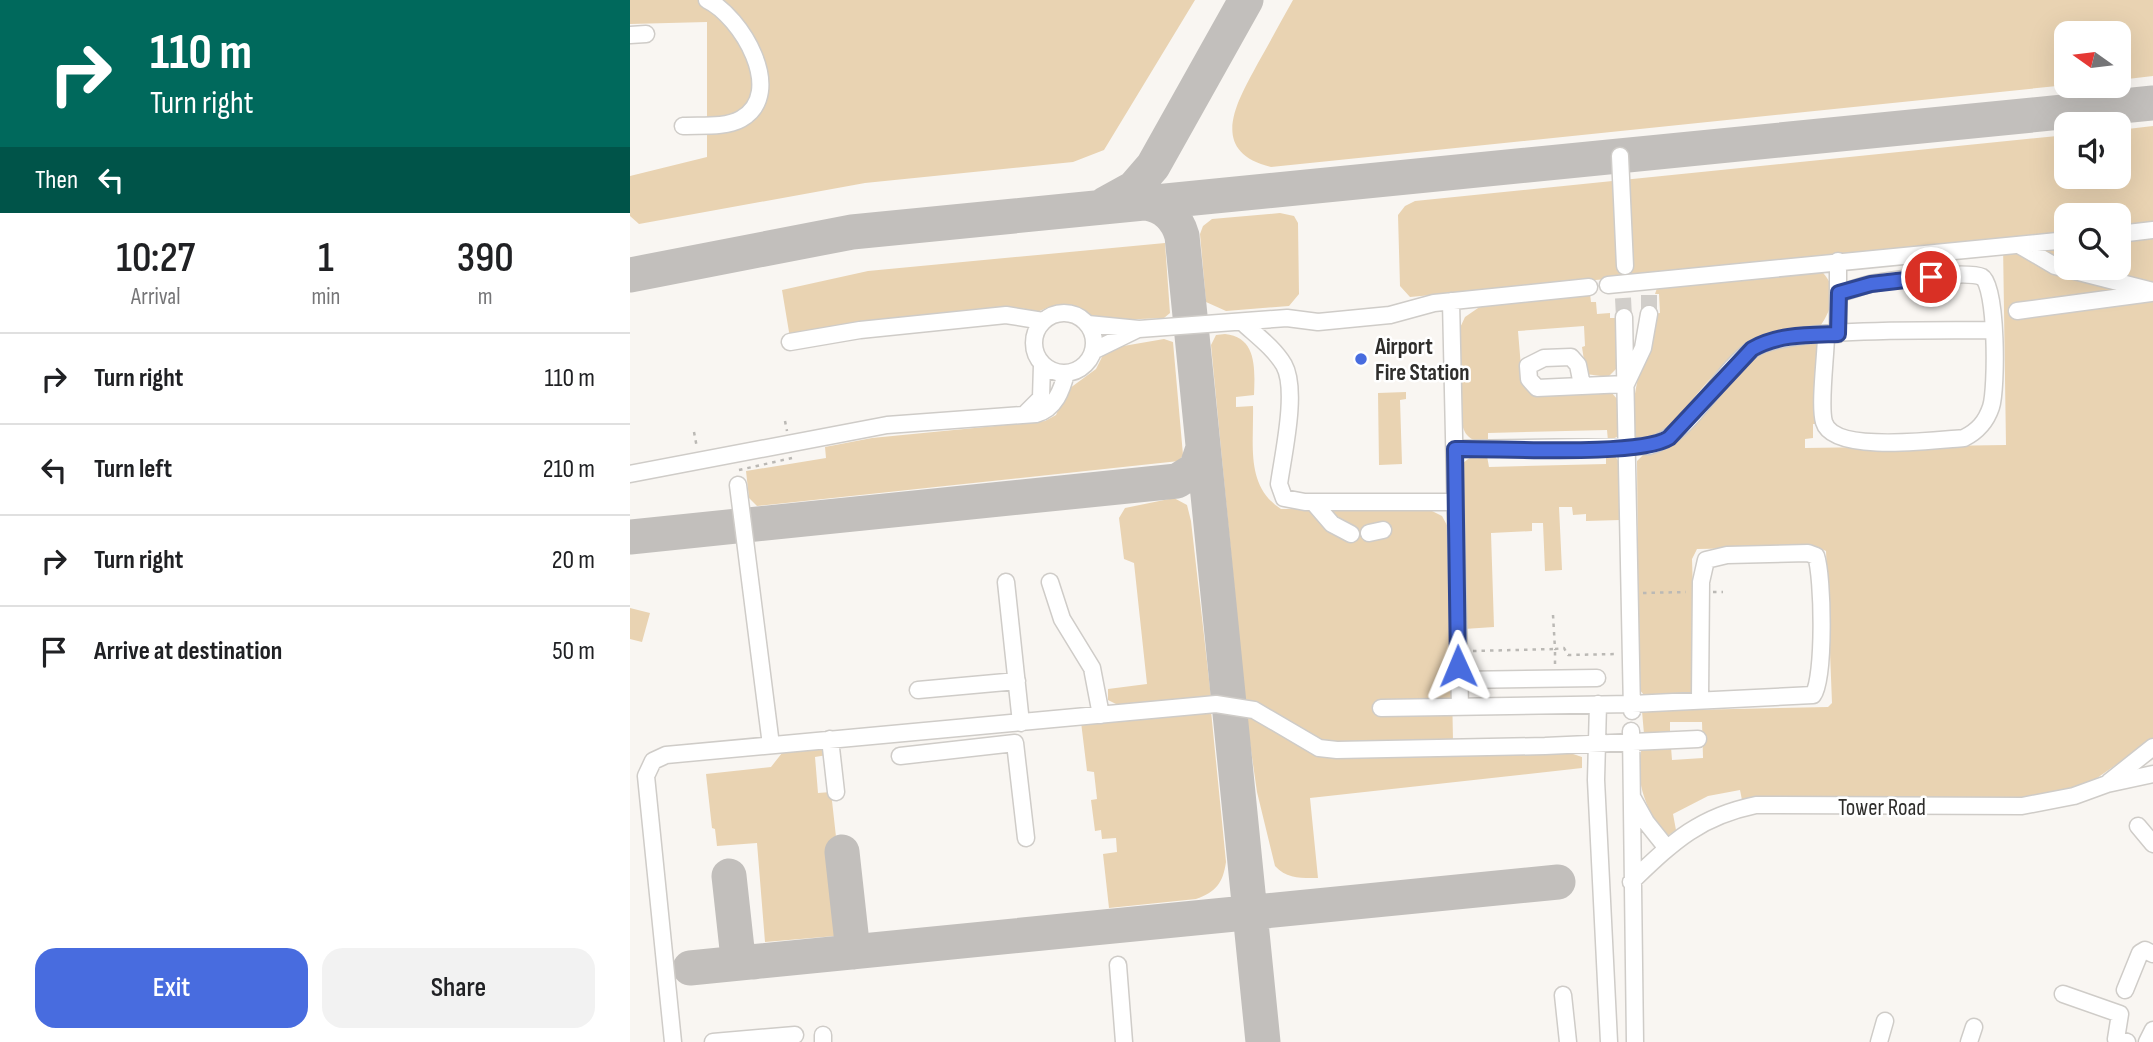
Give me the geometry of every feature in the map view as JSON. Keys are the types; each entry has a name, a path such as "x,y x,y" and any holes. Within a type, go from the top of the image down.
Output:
{"street":[{"path":"683,126 740,120 754,107 759,90 759,70 744,36 727,11 707,0"},
{"path":"1620,156 1625,266"},
{"path":"2131,233 2153,230"},
{"path":"1618,289 1838,261 2054,241"},
{"path":"2019,245 2055,266 2153,292"},
{"path":"1838,261 1839,293 1823,420 1826,427 1840,438 1882,442 1964,438 1981,426 1993,398 1993,330 1990,288 1979,276 1907,279 1839,293"},
{"path":"1088,324 1139,329 1287,318 1318,322 1390,315 1451,301 1589,287"},
{"path":"2017,311 2153,292"},
{"path":"1451,301 1460,707"},
{"path":"1026,412 1041,398 1042,365 1033,343 1043,321 1054,314 1066,312 1078,316 1088,324 1094,337 1093,351 1085,365 1066,373 1050,371 1042,365"},
{"path":"1626,384 1643,348 1649,314"},
{"path":"790,342 860,330 1006,315 1043,321"},
{"path":"1624,317 1632,707"},
{"path":"1242,322 1280,359 1288,375 1290,396 1280,492 1290,502 1454,502"},
{"path":"1093,351 1139,329"},
{"path":"1455,449 1649,446 1669,438 1742,358 1762,343 1788,337 1993,330"},
{"path":"630,474 876,426 1026,412 1036,414 1049,409 1066,373"},
{"path":"1582,385 1626,384"},
{"path":"736,478 771,745"},
{"path":"1313,502 1332,524 1351,534"},
{"path":"1381,708 1598,704 1632,707 1700,698 1807,696 1816,691 1820,679 1821,620 1817,559 1808,553 1710,557 1703,564 1700,698"},
{"path":"1006,582 1017,681 1015,743 1026,838"},
{"path":"1050,582 1062,619 1092,668 1101,715"},
{"path":"1459,680 1597,678"},
{"path":"918,690 1017,681"},
{"path":"673,1042 646,770 653,761 666,755 1211,704 1247,708 1320,748 1338,750 1596,743 1631,736 1698,739"},
{"path":"1598,704 1596,743 1608,1042"},
{"path":"1631,736 1635,1042"},
{"path":"830,739 836,792"},
{"path":"900,755 1015,743"},
{"path":"2107,784 2153,747"},
{"name":"Tower Road","path":"1631,882 1666,846 1710,818 1756,805 2022,806 2074,796 2107,784 2153,774"},
{"path":"1632,796 1646,822 1666,846"},
{"path":"2138,826 2153,844"},
{"path":"2125,990 2140,953 2145,950 2153,954"},
{"path":"1118,965 1124,1042"},
{"path":"2063,994 2120,1014 2119,1041"},
{"path":"1563,995 1568,1042"},
{"path":"1879,1042 1885,1021"},
{"path":"2147,1042 2153,1030"},
{"path":"713,1042 795,1035"}],"path":[{"path":"736,478 793,460"},
{"path":"1630,593 1723,592"},
{"path":"1553,615 1556,679"},
{"path":"1458,652 1564,648 1568,655 1630,654"}],"shaded area":[{"path":"630,0 1195,0 1104,150 1073,162 865,183 639,224 630,216 630,176 707,157 707,22 630,24"},
{"path":"1293,0 2153,0 2153,76 2132,78 2132,21 2054,21 2054,86 1271,167 1251,160 1239,149 1233,137 1236,109"},
{"path":"2153,126 2153,739 2087,785 2010,800 1965,797 1742,800 1740,790 1708,796 1673,814 1676,830 1666,837 1653,817 1644,795 1639,771 1642,748 1671,747 1672,760 1703,758 1702,722 1670,722 1670,734 1644,734 1642,711 1828,707 1832,703 1826,551 1817,547 1697,549 1692,559 1696,687 1690,694 1644,695 1639,689 1637,461 1643,455 1673,444 1755,355 1778,345 1816,342 1818,424 1813,424 1813,438 1805,439 1805,448 2006,445 2003,243 1410,297 1400,286 1398,215 1405,206 1415,201 2054,136 2054,189 2131,189 2131,129"},
{"path":"1280,213 1294,216 1298,223 1299,294 1289,306 1226,311 1206,302 1200,234 1203,226 1212,219"},
{"path":"1165,243 1170,313 1164,318 1093,321 1077,310 1052,306 1037,312 1021,308 863,324 790,338 782,290 868,271"},
{"path":"1819,269 1830,283 1832,298 1828,313 1819,328 1779,331 1756,338 1721,367 1666,431 1656,438 1636,437 1636,390 1653,314 1660,313 1659,294 1655,294 1657,288"},
{"path":"1590,294 1591,302 1596,302 1597,314 1610,313 1610,318 1618,318 1618,367 1608,377 1586,374 1582,347 1585,346 1584,326 1518,331 1522,379 1611,392 1618,400 1619,436 1608,441 1607,430 1488,433 1488,441 1476,441 1469,437 1463,427 1459,401 1459,330 1465,317 1481,306"},
{"path":"1225,334 1243,341 1252,356 1254,395 1236,397 1236,407 1253,406 1254,463 1262,489 1270,500 1281,509 1426,508 1442,516 1449,529 1453,741 1334,746 1316,739 1245,699 1211,345 1216,335"},
{"path":"1164,339 1173,342 1183,455 1179,461 757,506 749,498 746,471 826,458 825,447 872,438 1045,421 1056,415 1066,391 1096,369 1106,349"},
{"path":"1406,392 1406,399 1400,400 1402,464 1379,465 1378,393"},
{"path":"1606,455 1615,456 1619,462 1620,520 1586,521 1586,514 1573,515 1572,507 1559,507 1562,570 1545,571 1543,523 1532,523 1532,531 1491,533 1494,627 1464,629 1463,463 1472,456 1487,456 1489,467 1606,464"},
{"path":"1174,498 1187,505 1191,521 1211,697 1122,707 1108,700 1108,689 1147,684 1134,563 1124,559 1119,518 1125,508"},
{"path":"630,608 650,613 642,642 630,639"},
{"path":"1211,711 1226,862 1223,876 1213,890 1196,899 1109,908 1103,854 1117,852 1116,838 1102,839 1101,830 1095,831 1091,800 1097,799 1094,772 1087,771 1081,722"},
{"path":"1246,715 1322,756 1567,752 1582,757 1582,768 1310,798 1318,878 1295,877 1275,866 1257,792"},
{"path":"824,748 827,755 815,757 818,793 831,792 847,935 765,942 757,843 717,846 715,829 712,828 706,774 771,767 782,753"}],"taxiway":[{"path":"1105,204 1134,188 1153,166 1246,0"},
{"path":"630,275 852,232 2153,103"},
{"path":"1146,203 1169,214 1182,236 1263,1042"},
{"path":"630,537 1177,481 1196,469 1203,448"},
{"path":"842,852 853,952"},
{"path":"729,876 737,949 743,959 754,962"},
{"path":"690,968 1558,882"}],"tunnel":[{"path":"1649,295 1649,314"},
{"path":"1623,298 1624,317"}],"place":[{"name":"Airport Fire Station","path":"1361,359"}],"route":[{"path":"1458,666 1455,449 1628,448 1660,443 1669,438 1752,349 1762,343 1788,337 1838,334 1839,293 1871,284 1931,277"}]}
